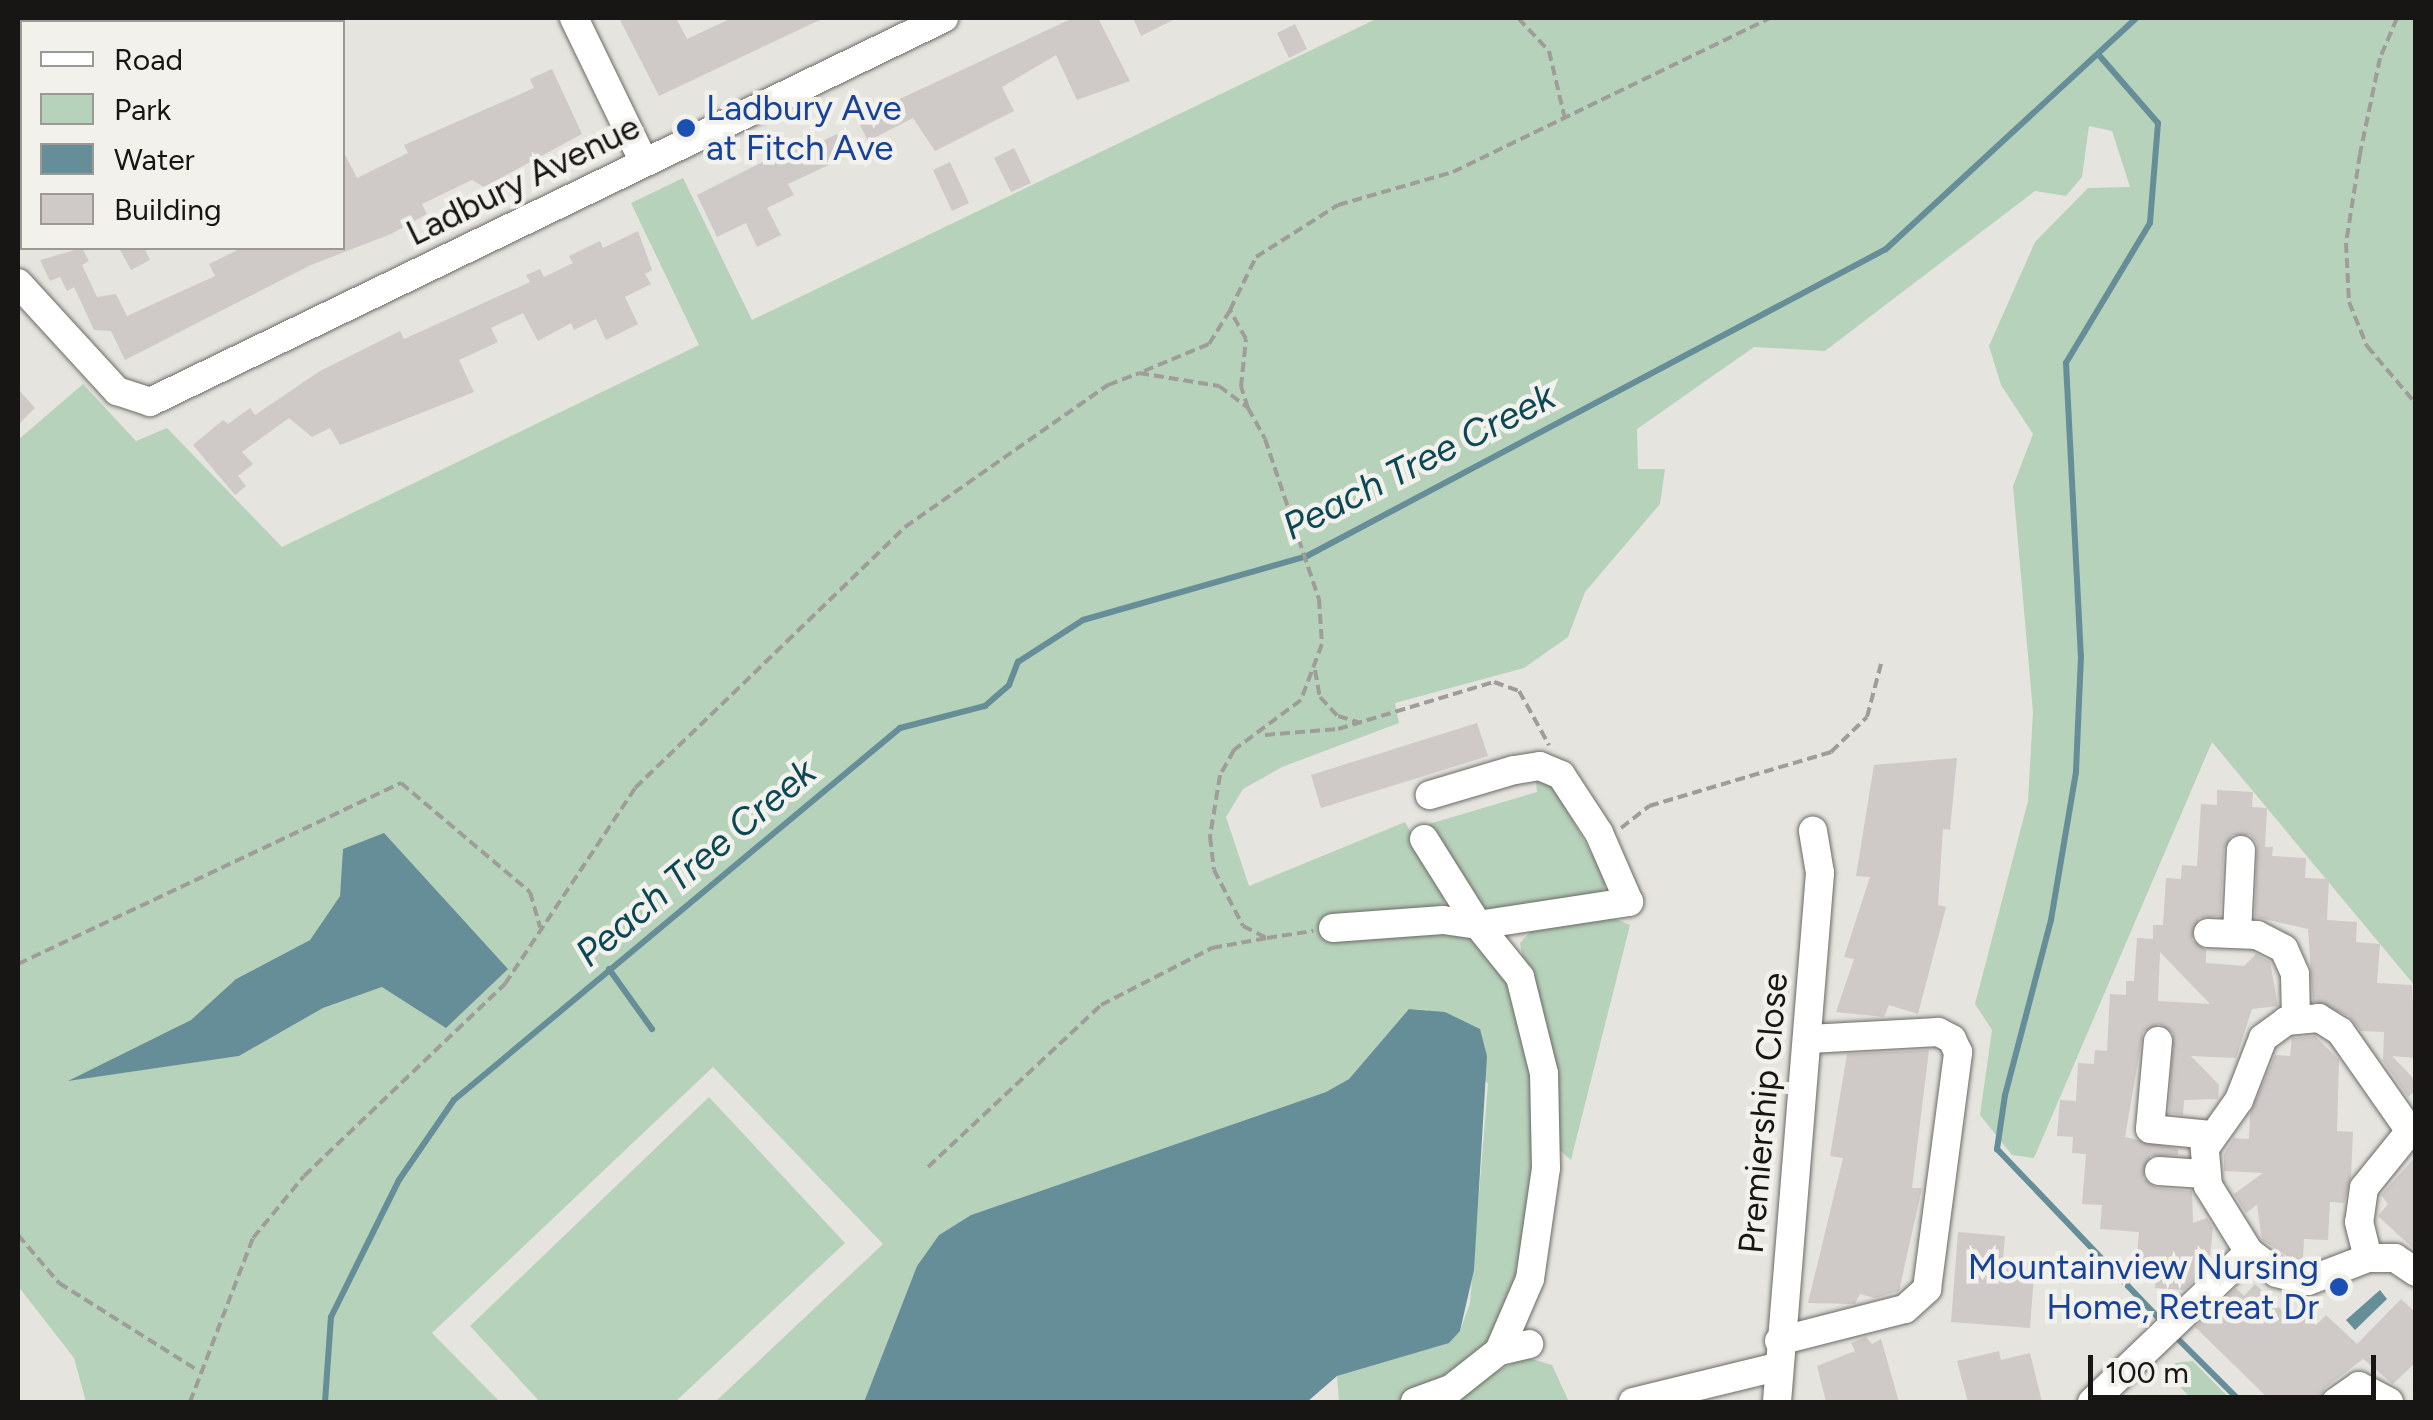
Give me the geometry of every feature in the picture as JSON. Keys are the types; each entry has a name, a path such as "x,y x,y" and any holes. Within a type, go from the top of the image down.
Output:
{"street":[{"path":"574,18 644,162"},
{"name":"Ladbury Avenue","path":"18,283 132,401 159,398 944,18"},
{"path":"1333,928 1442,920 1478,924 1629,902 1608,855 1561,775 1540,766 1430,795"},
{"name":"Premiership Close","path":"1777,1402 1820,873 1813,831"},
{"path":"1415,1402 1451,1389 1499,1350 1533,1291 1546,1168 1544,1073 1520,977 1478,924 1424,839"},
{"path":"2237,934 2241,850"},
{"path":"2208,933 2266,938 2288,955 2296,1018"},
{"path":"2368,1258 2359,1222 2364,1188 2413,1134 2335,1025 2296,1018 2262,1038 2239,1100 2211,1134 2204,1174 2249,1252 2267,1268 2308,1281 2368,1258 2386,1256 2414,1268"},
{"path":"1634,1402 1905,1308 1927,1289 1958,1052 1952,1039 1938,1032 1809,1040"},
{"path":"2158,1042 2150,1130 2211,1134"},
{"path":"2159,1170 2204,1174"},
{"path":"2092,1402 2249,1252"},
{"path":"1499,1350 1529,1344"},
{"path":"2336,1402 2359,1386 2389,1402"},
{"path":"2408,1402 2416,1396"}],"path":[{"path":"1518,18 1548,51 1565,119"},
{"path":"190,1402 238,1265 274,1209 504,984 635,788 905,527 1108,385 1210,344 1256,257 1295,229 1338,205 1453,172 1770,18"},
{"path":"2396,18 2380,58 2360,154 2347,263 2349,302 2367,346 2416,404"},
{"path":"1230,310 1246,339 1242,387 1248,408 1319,599 1322,644 1302,700 1260,736 1234,750 1220,775 1210,837 1228,901 1244,926 1268,938"},
{"path":"1139,373 1219,386 1248,408"},
{"path":"1608,855 1616,836 1639,811 1831,752 1866,718 1881,664"},
{"path":"1315,670 1320,697 1338,716 1361,723"},
{"path":"1260,736 1361,723 1494,682 1519,691 1561,775"},
{"path":"18,964 401,783 530,892 541,930"},
{"path":"928,1167 1101,1005 1212,948 1333,928"},
{"path":"18,1235 59,1283 199,1371"}],"green space":[{"path":"1378,18 2415,18 2415,986 2212,742 2034,1158 2012,1155 1980,1115 1992,1030 1975,1004 2028,801 2033,712 2013,486 2033,434 2001,385 1989,346 2035,242 2088,188 2130,187 2112,131 2089,126 2082,177 2066,196 2035,191 1825,351 1754,347 1637,429 1638,469 1665,469 1660,504 1585,592 1568,637 1524,668 1395,703 1399,723 1282,767 1243,789 1226,817 1249,886 1405,822 1445,892 1444,903 1427,911 1499,955 1539,1083 1524,1266 1498,1334 1457,1374 1398,1402 1339,1402 1337,1376 1460,1331 1470,1303 1488,1084 1428,1010 1410,1009 1349,1079 1326,1092 971,1215 939,1235 917,1266 864,1402 715,1402 883,1244 713,1067 432,1333 500,1402 86,1402 74,1358 18,1286 18,440 83,384 136,441 167,428 282,547 699,345 631,203 683,178 752,320","holes":["344,849 382,987 323,1008 239,1056 72,1080 191,1020 236,979 310,940 340,896"]},
{"path":"1535,774 1548,777 1607,881 1601,894 1488,912 1474,903 1429,824 1537,792"},
{"path":"1613,918 1630,925 1571,1160 1554,1145 1520,943 1536,925"},
{"path":"709,1097 845,1243 675,1402 540,1402 470,1326"},
{"path":"1525,1357 1552,1365 1569,1402 1436,1402"},
{"path":"2193,1361 2233,1402 2195,1402 2166,1373 2175,1363"}],"water":[{"path":"384,833 508,969 446,1028 382,987 323,1008 239,1056 68,1081 191,1020 236,979 310,940 340,896 343,849"},
{"path":"1409,1009 1445,1012 1480,1029 1487,1056 1474,1270 1460,1331 1449,1343 1337,1376 1307,1402 864,1402 917,1266 939,1235 971,1215 1326,1092 1349,1079"},
{"path":"2380,1290 2387,1299 2355,1330 2346,1320"}],"building":[{"path":"619,18 676,18 687,39 732,18 824,18 659,96"},
{"path":"1073,18 1098,18 1130,81 1077,100 1056,55 1002,87 1014,111 935,151 913,118 868,141 857,119"},
{"path":"1133,18 1177,18 1141,36"},
{"path":"1295,24 1307,49 1289,58 1277,33"},
{"path":"552,69 582,134 484,187 472,180 422,204 427,214 391,234 311,265 125,360 111,331 94,330 74,287 67,291 60,277 50,281 40,260 83,250 89,261 82,265 97,297 116,294 127,316 215,276 209,264 238,250 345,250 345,155 357,178 408,153 404,145 534,88 530,79"},
{"path":"837,134 846,157 788,184 794,195 767,208 781,235 757,247 746,223 717,237 697,195 812,137 816,144"},
{"path":"1014,148 1031,183 1011,192 994,158"},
{"path":"950,162 969,203 952,211 933,170"},
{"path":"638,231 652,270 645,274 651,284 625,297 638,324 606,340 596,319 574,330 571,323 538,341 523,313 491,328 498,342 459,360 474,392 340,445 330,428 312,437 289,418 242,452 253,464 238,476 246,486 235,495 193,445 223,420 228,424 250,408 255,415 320,371 400,331 404,339 530,282 526,275 540,269 544,277 573,263 569,256 600,241 603,248"},
{"path":"120,250 145,250 150,260 131,270"},
{"path":"18,389 35,408 18,425"},
{"path":"1477,723 1488,756 1321,808 1311,775"},
{"path":"1957,758 1950,830 1943,829 1938,905 1946,907 1918,1014 1889,1005 1884,1017 1836,1012 1854,959 1844,957 1870,877 1856,876 1874,765"},
{"path":"2217,790 2253,792 2252,807 2267,808 2265,847 2273,847 2272,856 2306,858 2305,878 2329,879 2327,920 2357,922 2356,942 2380,944 2377,983 2412,985 2416,1058 2392,1056 2416,1081 2416,1090 2408,1097 2383,1061 2384,1032 2361,1031 2349,1016 2313,1001 2308,929 2255,917 2257,843 2250,835 2232,835 2224,849 2220,916 2199,918 2192,940 2206,950 2206,963 2244,966 2256,954 2270,962 2278,1006 2252,1009 2236,1058 2191,1056 2219,1085 2218,1099 2184,1100 2183,1115 2169,1113 2173,1033 2159,1024 2143,1032 2125,1137 2178,1149 2178,1155 2150,1156 2143,1178 2157,1188 2192,1191 2193,1223 2207,1218 2213,1228 2209,1266 2184,1290 2155,1288 2157,1265 2136,1263 2139,1232 2100,1229 2102,1205 2082,1204 2086,1154 2072,1153 2073,1137 2057,1136 2060,1100 2076,1101 2078,1063 2094,1064 2095,1050 2107,1051 2110,994 2126,995 2126,981 2134,981 2137,938 2153,939 2153,925 2163,925 2166,878 2181,879 2182,865 2197,866 2201,804 2217,805","holes":["2160,952 2210,1004 2158,1001"]},
{"path":"2315,1036 2339,1060 2337,1131 2353,1132 2351,1177 2344,1203 2330,1202 2328,1240 2304,1239 2303,1259 2292,1259 2262,1240 2257,1205 2246,1213 2234,1194 2263,1173 2224,1171 2224,1154 2234,1138 2249,1139 2250,1114 2275,1055 2290,1056 2292,1038"},
{"path":"1929,1050 1912,1188 1922,1188 1899,1291 1875,1298 1860,1294 1855,1304 1808,1303 1843,1158 1830,1156 1847,1054"},
{"path":"2416,1156 2416,1251 2378,1216 2388,1204 2381,1195"},
{"path":"1958,1232 2005,1236 2003,1259 2035,1262 2030,1328 1951,1322"},
{"path":"2255,1284 2296,1324 2305,1315 2316,1325 2326,1315 2357,1344 2401,1299 2416,1313 2416,1362 2393,1384 2363,1359 2325,1388 2319,1402 2272,1402 2195,1327 2236,1288 2244,1296"},
{"path":"1866,1337 1872,1344 1881,1339 1899,1402 1826,1402 1817,1366 1855,1351 1851,1343"},
{"path":"1999,1351 2001,1360 2030,1353 2042,1402 1968,1402 1957,1361"}],"waterway":[{"name":"Peach Tree Creek","path":"325,1402 331,1317 399,1180 454,1100 900,728 985,706 1009,685 1018,662 1083,620 1307,556 1886,249 2136,18"},
{"path":"2098,54 2158,123 2150,223 2066,363 2081,656 2076,772 2051,920 2005,1095 1997,1149 2165,1325"},
{"path":"609,969 652,1029"},
{"path":"2173,1334 2241,1402"}],"place":[{"name":"Ladbury Ave at Fitch Ave","path":"686,128"},
{"name":"Mountainview Nursing Home, Retreat Dr","path":"2339,1287"}]}
